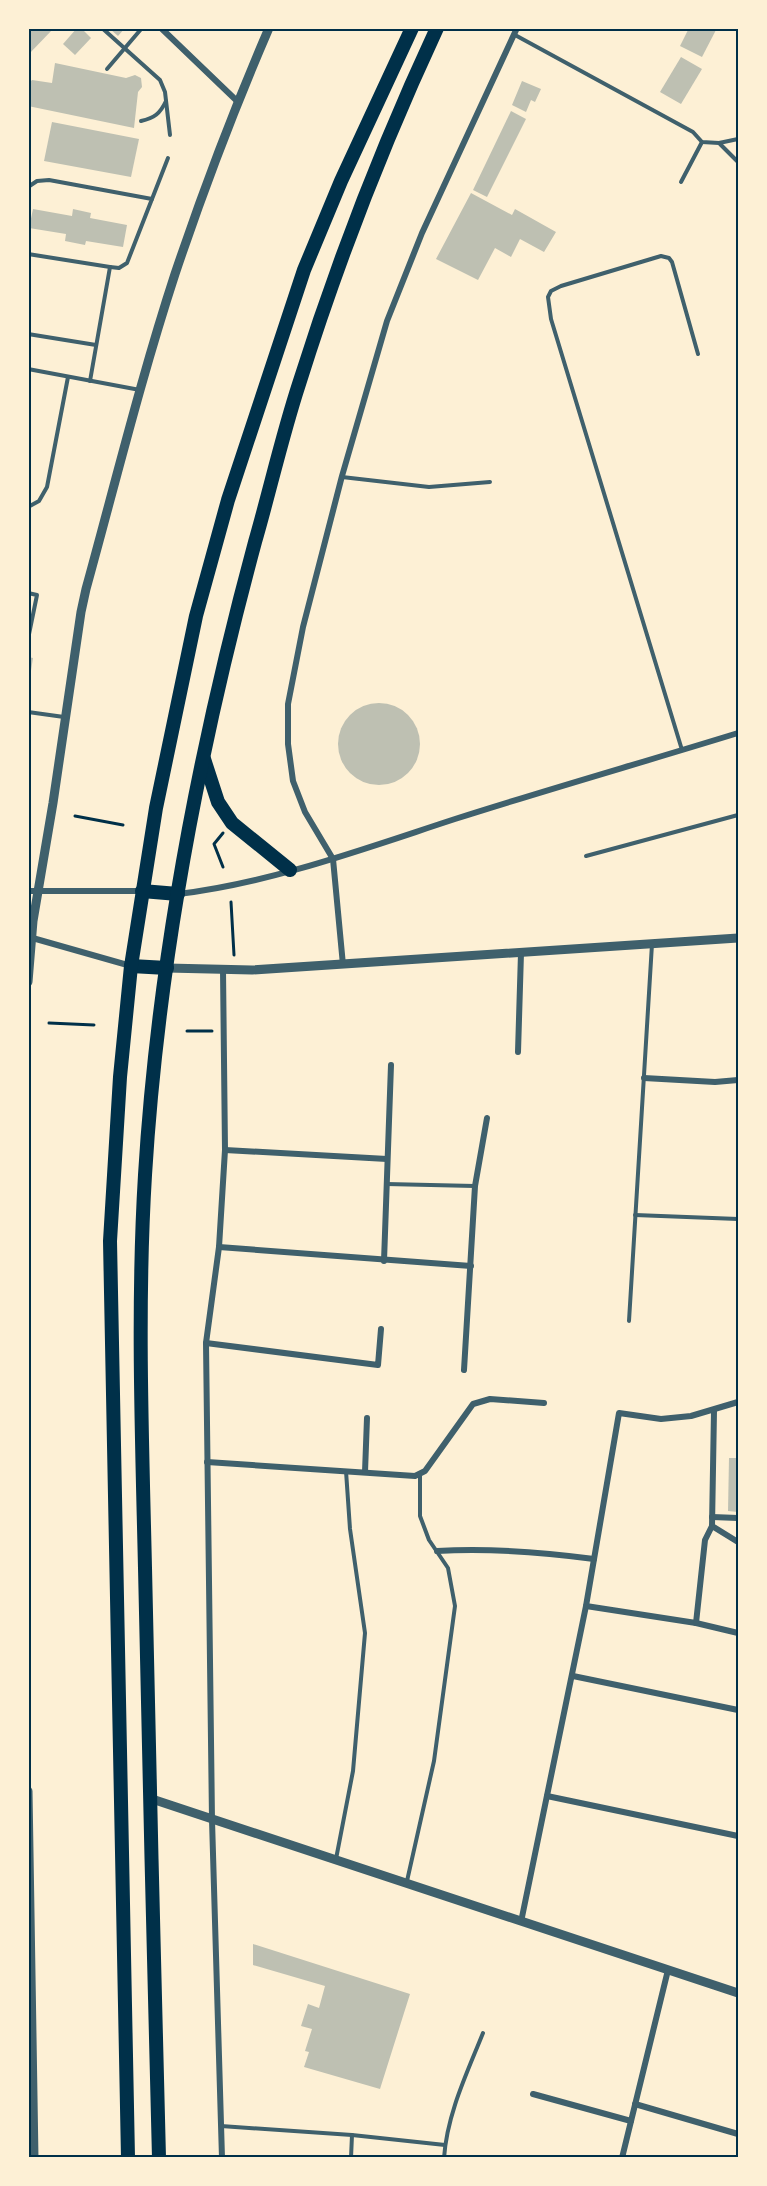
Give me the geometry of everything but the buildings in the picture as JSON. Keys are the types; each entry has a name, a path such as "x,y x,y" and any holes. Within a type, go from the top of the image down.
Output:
{"highway":[{"path":"128,2157 110,1241 122,1047 131,966 156,808 196,616 228,500 304,270 411,28"},
{"path":"159,2157 149,1798 141,1300 145,1175 157,1031 187,838 203,756 233,626 297,390 329,291 367,192 437,28"},
{"path":"203,756 218,802 232,823 290,870"},
{"path":"142,891 178,894"},
{"path":"131,966 167,968"}],"street":[{"path":"161,28 237,101"},
{"path":"28,982 33,891 53,803 83,601 140,390 175,274 237,101 269,28"},
{"path":"343,965 333,859 305,812 293,781 288,744 288,704 303,627 342,476 387,321 422,233 515,31"},
{"path":"178,894 227,887 333,859 508,802 738,733"},
{"path":"33,891 142,891"},
{"path":"30,937 131,966"},
{"path":"167,968 223,970 343,965 738,938"},
{"path":"518,1052 521,953"},
{"path":"222,2157 212,1820 206,1343 219,1247 225,1150 223,970"},
{"path":"384,1261 391,1065"},
{"path":"644,1078 715,1082 738,1080"},
{"path":"464,1370 475,1185 487,1118"},
{"path":"225,1150 387,1159"},
{"path":"219,1247 471,1266"},
{"path":"206,1343 378,1365 381,1329"},
{"path":"207,1462 411,1476 425,1471 473,1404 490,1399 544,1402"},
{"path":"521,1922 573,1676 619,1413 661,1419 714,1411 738,1402"},
{"path":"696,1623 705,1540 712,1526 714,1411"},
{"path":"365,1472 367,1418"},
{"path":"712,1517 738,1518"},
{"path":"712,1526 738,1542"},
{"path":"437,1551 490,1550 594,1559"},
{"path":"586,1606 696,1623 738,1633"},
{"path":"573,1676 738,1710"},
{"path":"28,1791 34,2157"},
{"path":"547,1796 738,1836"},
{"path":"149,1798 738,1993"},
{"path":"622,2157 668,1970"},
{"path":"533,2094 631,2121"},
{"path":"635,2104 738,2134"}],"lane":[{"path":"102,28 164,86 170,135"},
{"path":"107,69 142,28"},
{"path":"515,31 693,132 702,142 719,143 738,139"},
{"path":"141,121 157,115 166,101"},
{"path":"681,182 702,142"},
{"path":"719,143 738,162"},
{"path":"29,253 119,268 128,263 168,158"},
{"path":"28,187 37,181 49,180 152,199"},
{"path":"682,750 551,319 548,297 551,291 561,286 661,256 669,258 698,354"},
{"path":"90,381 111,267"},
{"path":"28,334 96,345"},
{"path":"28,369 140,390"},
{"path":"28,507 39,501 47,487 68,377"},
{"path":"342,476 429,487 490,482"},
{"path":"28,593 37,595 28,639"},
{"path":"28,712 65,717"},
{"path":"586,856 738,815"},
{"path":"629,1321 652,943"},
{"path":"386,1184 475,1185"},
{"path":"635,1215 738,1219"},
{"path":"336,1860 353,1771 365,1633 363,1606 351,1538 346,1470"},
{"path":"406,1883 434,1761 455,1605 448,1568 429,1539 420,1516 420,1474"},
{"path":"444,2157 455,2104 483,2033"},
{"path":"221,2126 352,2135 445,2145"},
{"path":"351,2157 352,2135"}],"path":[{"path":"75,816 123,825"},
{"path":"223,867 214,844 224,832"},
{"path":"231,903 234,955"},
{"path":"49,1023 94,1025"},
{"path":"187,1031 214,1030"}]}
